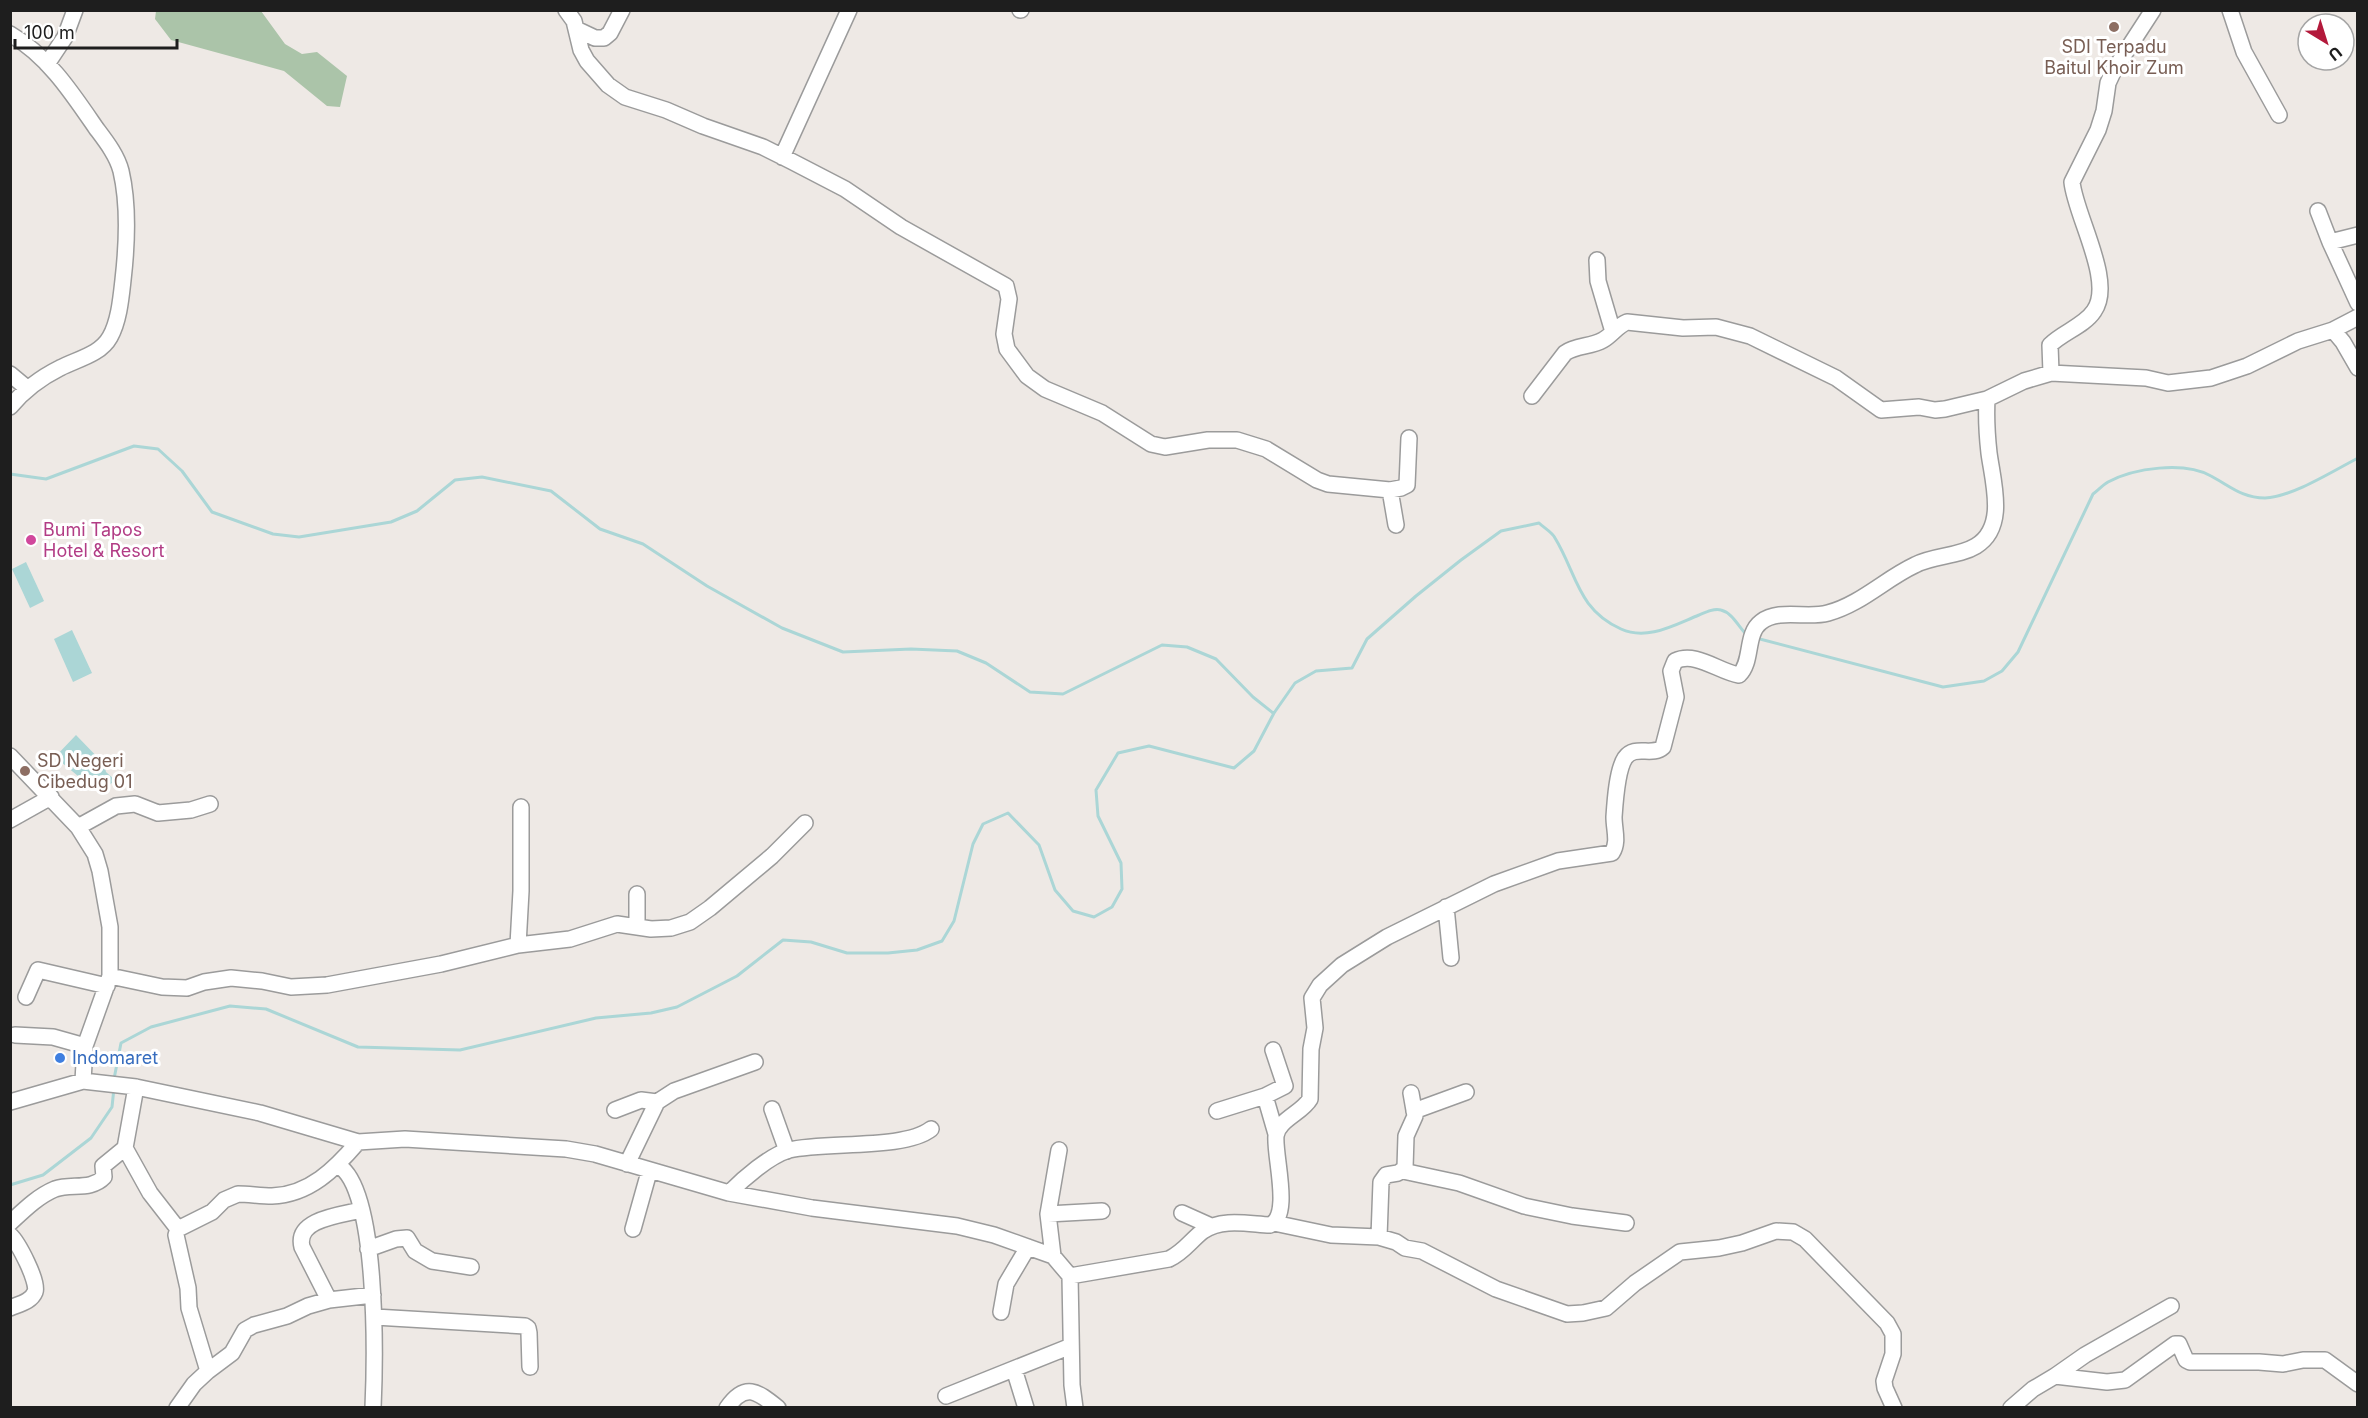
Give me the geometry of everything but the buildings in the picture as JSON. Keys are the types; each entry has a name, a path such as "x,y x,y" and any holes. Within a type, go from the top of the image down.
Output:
{"street":[{"path":"47,64 65,37 75,10"},
{"path":"566,10 574,21 581,50 587,61 608,85 625,97 666,110 782,157 845,189 902,227 1006,286 1010,299 1004,334 1007,349 1027,376 1046,389 1102,413 1151,444 1165,447 1208,440 1237,440 1266,449 1317,480 1343,486 1390,490 1407,484 1409,438"},
{"path":"576,29 596,38 604,38 610,33 622,10"},
{"path":"782,157 849,10"},
{"path":"2051,373 2050,345 2095,311 2099,300 2097,265 2078,209 2072,182 2098,130 2104,111 2108,83 2114,70 2153,10"},
{"path":"2230,10 2244,52 2279,115"},
{"path":"10,34 47,64 71,92 110,147 121,169 125,205 125,258 120,303 110,337 91,354 61,368 28,388 11,405"},
{"path":"2318,212 2358,303"},
{"path":"2330,242 2358,235"},
{"path":"1597,260 1598,281 1613,332"},
{"path":"1532,396 1565,353 1571,349 1604,340 1627,322 1683,328 1729,329 1750,336 1811,364 1842,382 1881,410 1919,407 1935,410 1987,399 2024,381 2051,373 2146,378 2168,383 2211,378 2247,366 2298,341 2333,330 2358,317"},
{"path":"2333,330 2358,368"},
{"path":"10,374 28,388"},
{"path":"1276,1134 1283,1124 1310,1099 1311,1049 1315,1028 1312,998 1315,991 1342,966 1364,951 1494,884 1538,866 1612,853 1616,845 1614,819 1619,771 1630,752 1655,751 1663,747 1676,697 1671,671 1673,664 1680,659 1692,660 1739,675 1744,669 1757,626 1764,620 1777,616 1827,614 1847,606 1918,563 1968,551 1987,537 1992,527 1996,499 1988,443 1987,399"},
{"path":"1390,490 1396,525"},
{"path":"10,756 78,827 95,854 100,872 110,927 109,981 85,1046 83,1080"},
{"path":"10,820 51,797"},
{"path":"78,827 116,806 135,804 158,813 191,810 210,804"},
{"path":"518,945 521,891 521,807"},
{"path":"26,998 38,970 162,987 186,988 204,982 231,978 291,987 327,985 441,964 518,945 570,939 617,924 671,928 690,922 710,908 772,856 805,824"},
{"path":"637,894 637,925"},
{"path":"1446,907 1451,958"},
{"path":"15,1035 53,1037 85,1046"},
{"path":"1217,1111 1264,1096 1285,1086 1273,1050"},
{"path":"627,1164 657,1102 674,1091 755,1062"},
{"path":"10,1102 83,1080 136,1087 260,1113 358,1142 405,1139 554,1148 595,1154 649,1172 729,1193 812,1208 957,1226 1053,1256 1070,1276 1075,1407"},
{"path":"136,1087 125,1148 150,1193 178,1229"},
{"path":"1414,1111 1466,1092"},
{"path":"1403,1171 1406,1136 1413,1123 1411,1093"},
{"path":"1264,1096 1276,1134 1280,1214 1274,1223"},
{"path":"615,1110 641,1100 648,1099 657,1102"},
{"path":"772,1109 787,1151"},
{"path":"729,1193 768,1161 787,1151 812,1146 905,1139 931,1129"},
{"path":"208,1371 189,1308 188,1288 176,1235 178,1229 212,1212 231,1196 245,1194 270,1196 295,1193 319,1180 337,1165 358,1142"},
{"path":"10,1223 41,1196 57,1188 97,1183 104,1177 103,1166 125,1148"},
{"path":"1053,1256 1048,1214 1059,1150"},
{"path":"337,1165 348,1172 358,1193 368,1249 375,1317 373,1407"},
{"path":"1379,1236 1381,1182 1386,1175 1403,1171 1459,1183 1524,1206 1572,1216 1626,1222"},
{"path":"633,1229 649,1172"},
{"path":"329,1300 300,1239 303,1232 315,1223 361,1210"},
{"path":"1048,1214 1102,1211"},
{"path":"1182,1213 1211,1226"},
{"path":"1070,1276 1169,1259 1181,1253 1211,1226 1235,1222 1270,1225 1274,1223 1330,1235 1379,1236 1405,1248 1422,1251 1496,1289 1567,1314 1606,1308 1635,1283 1680,1252 1742,1243 1776,1231 1793,1232 1805,1239 1887,1323 1895,1342 1884,1382 1894,1407"},
{"path":"10,1235 19,1244 20,1251 36,1284 35,1293 30,1299 10,1308"},
{"path":"368,1249 396,1239 407,1238 415,1251 432,1261 471,1267"},
{"path":"1000,1312 1006,1284 1028,1247"},
{"path":"177,1407 194,1384 232,1353 245,1330 329,1300 373,1295"},
{"path":"2010,1407 2085,1355 2171,1306"},
{"path":"375,1317 525,1326 529,1333 530,1366"},
{"path":"2055,1376 2107,1382 2125,1380 2175,1344 2179,1344 2186,1359 2190,1362 2283,1364 2302,1360 2325,1360 2358,1384"},
{"path":"946,1396 1071,1346"},
{"path":"1014,1369 1026,1407"},
{"path":"727,1407 735,1396 748,1390 769,1405"}],"green space":[{"path":"156,11 261,11 285,44 302,54 317,52 347,76 340,107 327,106 284,71 171,40 155,19"}],"water":[{"path":"26,562 44,601 30,608 12,569"},
{"path":"72,630 92,673 73,682 54,639"},
{"path":"76,735 104,764 106,772 115,780 102,792 87,771 78,776 55,757"}],"waterway":[{"path":"10,474 46,479 134,446 158,449 182,471 212,512 273,534 299,537 391,522 417,511 455,480 482,477 551,491 600,529 643,544 707,586 782,628 843,652 911,649 957,651 986,663 1030,692 1063,694 1162,645 1187,647 1216,659 1253,697 1273,713"},
{"path":"1756,638 1943,687 1984,681 2002,671 2018,652 2093,494 2108,482 2145,470 2187,469 2200,471 2243,494 2265,498 2276,497 2300,488 2358,458"},
{"path":"114,1079 121,1043 151,1027 230,1006 266,1009 358,1047 460,1050 596,1018 651,1013 677,1007 737,976 783,940 811,942 847,953 917,950 942,941 954,921 973,844 983,824 1008,813 1039,845 1055,890 1073,911 1094,917 1112,907 1122,889 1121,863 1098,816 1096,790 1118,753 1149,746 1234,768 1254,751 1274,713 1295,683 1316,671 1352,668 1367,639 1416,596 1501,531 1539,523 1548,530 1555,538 1587,601 1606,621 1621,629 1631,632 1651,632 1718,610 1729,614 1747,635"},
{"path":"10,1185 43,1175 91,1138 112,1107 114,1088"}],"place":[{"name":"SDI Terpadu Baitul Khoir Zum","path":"2114,27"},
{"name":"Bumi Tapos Hotel & Resort","path":"31,540"},
{"name":"SD Negeri Cibedug 01","path":"25,771"},
{"name":"Indomaret","path":"60,1058"}]}
